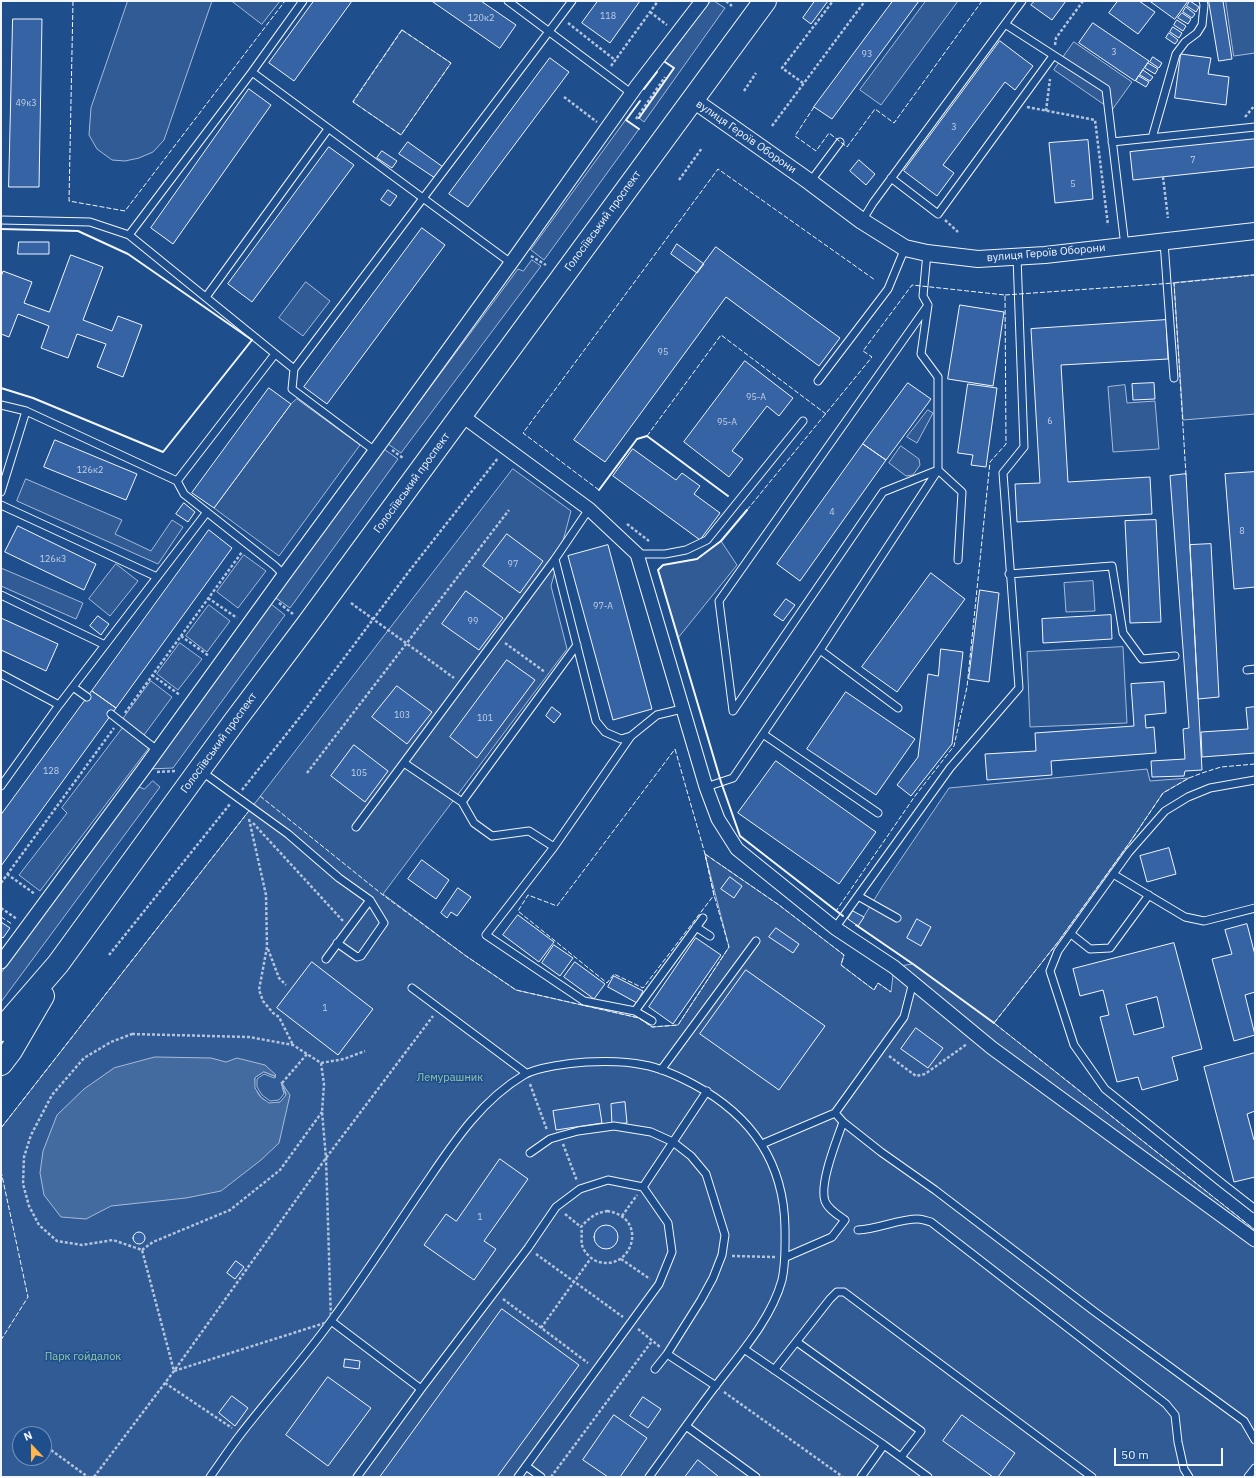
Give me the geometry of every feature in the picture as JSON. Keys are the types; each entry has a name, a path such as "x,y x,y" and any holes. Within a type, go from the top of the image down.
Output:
{"highway":[{"name":"Голосіївський проспект","path":"1,1030 58,964 765,1"},
{"name":"Голосіївський проспект","path":"1,1064 11,1051 35,1011 58,964"}],"street":[{"path":"2,959 157,750 375,451 511,263 631,93 702,1"},
{"name":"вулиця Героїв Оборони","path":"692,99 810,182 862,221 905,248 927,253 978,259 1045,255 1255,231"},
{"path":"462,415 589,509 637,554 706,788 718,819 737,850 835,928 894,967 983,1040 1255,1240"}],"lane":[{"path":"129,234 252,72 303,1"},
{"path":"508,1 631,93"},
{"path":"375,451 292,389 294,369 572,1"},
{"path":"862,221 1022,1"},
{"path":"1152,138 1176,54 1185,42 1197,33 1202,26 1203,1"},
{"path":"1005,24 1106,89 1125,246"},
{"path":"892,178 938,214 1053,56"},
{"path":"252,72 511,263"},
{"path":"1112,142 1255,127"},
{"path":"206,297 328,129"},
{"path":"810,182 840,142"},
{"path":"1,220 90,222 129,234 294,369"},
{"path":"1164,242 1174,378"},
{"path":"818,381 888,289 905,248"},
{"path":"706,788 733,778 820,650 938,470 938,377 921,354 928,305 923,296 927,253"},
{"path":"835,928 950,768 1019,688 1009,574 1003,473 1024,447 1017,256"},
{"path":"928,305 719,601 733,710 883,492 938,470"},
{"path":"176,481 275,354"},
{"path":"1,405 26,411 176,481 184,494 284,575"},
{"path":"1,492 26,411"},
{"path":"637,554 665,554 686,550 707,540 803,421"},
{"path":"938,470 962,492 958,560"},
{"path":"1,505 157,577"},
{"path":"356,827 555,559 589,509"},
{"path":"1,786 59,705 206,512"},
{"path":"555,559 596,721 605,732 620,739 631,736"},
{"path":"1009,574 1112,566 1122,633 1142,659 1175,656"},
{"path":"1,595 105,645"},
{"path":"462,802 577,646"},
{"path":"820,650 898,708"},
{"path":"1,674 59,705"},
{"path":"73,687 87,697"},
{"path":"652,1021 635,1011 584,1001 486,935 554,847 631,736 657,716 682,709"},
{"path":"111,714 157,750"},
{"path":"763,734 878,813"},
{"path":"404,763 462,802 474,823 492,836 529,831 554,847"},
{"path":"199,770 288,834 339,878 370,900 384,923 361,956 357,957 338,943"},
{"path":"1255,780 1210,788 1188,797 1165,811 1129,852 1113,874 1058,951 1050,971 1074,1045 1105,1089 1255,1209"},
{"path":"1113,874 1185,917 1204,921 1255,908"},
{"path":"1071,934 1090,949 1110,948 1149,895"},
{"path":"858,896 897,918"},
{"path":"326,959 370,900"},
{"path":"635,1011 702,918"},
{"path":"696,927 710,936"},
{"path":"661,1070 756,941"},
{"path":"762,1144 835,1113 904,1017 913,982"},
{"path":"412,988 526,1073"},
{"path":"210,1477 240,1434 331,1321 459,1134 491,1099 526,1073 567,1063 601,1061 644,1064 675,1074 707,1091 742,1118 762,1144 774,1168 781,1192 785,1218 786,1257 782,1280 774,1300 758,1329 744,1349 649,1477"},
{"path":"643,1187 707,1091"},
{"path":"835,1113 843,1122 881,1152 935,1190 1095,1312 1244,1421 1255,1440"},
{"path":"786,1257 832,1238 845,1220 829,1207 825,1201 824,1193 824,1182 843,1122"},
{"path":"530,1153 550,1140 560,1136 578,1131 614,1126 651,1132 673,1142 691,1156 706,1174 726,1235 722,1255 713,1278 701,1300 656,1369"},
{"path":"357,1477 421,1389 528,1248 556,1208 580,1189 608,1180 643,1187 668,1223 672,1252 658,1284 518,1477"},
{"path":"858,1230 900,1221 918,1219 931,1222 1166,1404 1175,1415 1178,1442 1184,1469 1189,1477"},
{"path":"774,1370 830,1299 837,1292 847,1294 1092,1477"},
{"path":"331,1321 421,1389"},
{"path":"797,1342 921,1431 901,1457"},
{"path":"744,1349 928,1477"},
{"path":"667,1354 716,1386"},
{"path":"686,1426 756,1477"},
{"path":"861,1477 884,1445"},
{"path":"526,1466 541,1477"},
{"path":"1248,1477 1255,1468"}],"path":[{"path":"560,16 615,60 658,1"},
{"path":"726,1 732,6"},
{"path":"803,82 782,68 833,1"},
{"path":"772,126 803,82 865,1"},
{"path":"650,12 671,28"},
{"path":"744,91 756,73"},
{"path":"636,119 665,77"},
{"path":"564,97 600,124"},
{"path":"1018,106 1095,120 1108,225"},
{"path":"679,180 702,148"},
{"path":"1163,177 1168,218"},
{"path":"938,214 958,232"},
{"path":"109,955 300,717 373,619 498,458"},
{"path":"307,773 509,510"},
{"path":"1,883 247,544"},
{"path":"269,596 293,614"},
{"path":"208,598 237,618"},
{"path":"351,603 462,684"},
{"path":"181,636 209,656"},
{"path":"497,637 553,679"},
{"path":"152,675 180,696"},
{"path":"252,807 249,819 266,894 267,947 259,990 263,1001 273,1013 279,1017 293,1044"},
{"path":"249,819 349,928"},
{"path":"8,874 37,896"},
{"path":"1,908 19,921"},
{"path":"267,947 279,978 286,985"},
{"path":"94,1477 174,1371 326,1158 439,1008"},
{"path":"142,1250 113,1240 82,1245 57,1241 39,1225 29,1206 23,1184 24,1157 31,1135 52,1095 84,1058 111,1042 132,1034 249,1037 293,1044 321,1063 344,1059 365,1051"},
{"path":"880,1049 916,1076 925,1074 964,1045 983,1040"},
{"path":"282,1083 307,1054"},
{"path":"174,1371 331,1321 326,1158 322,1112 324,1084 321,1063"},
{"path":"526,1073 550,1140"},
{"path":"142,1250 153,1242 230,1210 280,1170 322,1112"},
{"path":"560,1136 580,1189"},
{"path":"622,1216 643,1187"},
{"path":"556,1208 580,1227 582,1230 581,1239 583,1248 591,1258 595,1260 604,1263 621,1259 632,1245 632,1229 622,1216 615,1212 598,1212 591,1216 580,1227"},
{"path":"528,1248 631,1323 667,1354"},
{"path":"142,1250 174,1371"},
{"path":"722,1255 786,1257"},
{"path":"541,1328 591,1258"},
{"path":"621,1259 658,1284"},
{"path":"494,1293 597,1369"},
{"path":"551,1477 652,1341"},
{"path":"165,1383 240,1434"},
{"path":"716,1386 843,1477"},
{"path":"52,1451 88,1477"}],"shaded area":[{"path":"128,1 212,1 164,140 153,152 139,158 125,161 112,160 97,149 89,135 91,108"},
{"path":"232,1 280,1 262,24"},
{"path":"711,1 714,1 725,8 644,122 639,118 674,68 665,62"},
{"path":"926,1 958,1 881,105 860,90"},
{"path":"1226,1 1255,1 1255,53 1234,56"},
{"path":"402,30 451,63 401,135 353,102"},
{"path":"1074,42 1132,82 1112,110 1054,70"},
{"path":"626,120 639,129 544,260 531,250"},
{"path":"532,260 541,266 401,453 388,444 518,269 523,271"},
{"path":"1255,275 1255,414 1183,420 1174,283"},
{"path":"306,282 330,301 303,336 279,318"},
{"path":"1125,385 1127,403 1155,401 1159,449 1113,452 1108,387"},
{"path":"297,399 360,445 279,556 214,508 291,404"},
{"path":"928,410 933,413 917,443 907,437"},
{"path":"901,446 919,459 920,465 913,475 906,476 889,463"},
{"path":"384,449 398,459 290,608 276,598"},
{"path":"513,469 571,511 551,586 567,649 383,894 466,956 516,990 639,1018 652,1027 678,1025 729,947 705,854 779,905 844,955 841,965 874,990 878,983 891,992 894,967 912,964 858,926 882,887 949,788 1147,769 1150,781 1189,778 1163,793 1130,842 1058,942 994,1023 1255,1230 1255,1477 1,1477 1,1128 252,807"},
{"path":"26,479 122,520 115,534 151,551 172,520 183,527 158,564 17,501"},
{"path":"721,541 737,565 678,638 658,570 663,565 697,559"},
{"path":"244,555 266,571 238,608 217,592"},
{"path":"116,564 138,581 110,616 89,599"},
{"path":"1,568 83,603 76,619 1,586"},
{"path":"1093,581 1095,611 1066,612 1064,583"},
{"path":"271,604 285,615 173,768 148,769"},
{"path":"209,605 230,621 207,652 186,636"},
{"path":"180,643 202,659 178,690 157,674"},
{"path":"1123,647 1127,723 1030,727 1027,652"},
{"path":"151,681 172,697 144,735 123,719"},
{"path":"125,725 151,745 40,891 19,875 67,813 62,808"},
{"path":"153,781 160,787 1,1002 1,973 137,786 144,789"},
{"path":"155,1057 211,1058 226,1062 237,1058 265,1065 276,1075 275,1076 264,1072 255,1078 255,1085 261,1098 269,1101 280,1102 286,1094 282,1083 290,1095 279,1143 261,1160 221,1191 186,1198 111,1206 86,1219 61,1217 44,1195 40,1173 43,1151 57,1115 84,1089 114,1068"}],"pier":[{"path":"264,1072 276,1077 274,1078 264,1074 257,1079 257,1087 262,1095 270,1101 279,1100 284,1094 281,1082 286,1095 280,1102 269,1103 261,1097 255,1088 255,1078"}],"building":[{"path":"314,1 352,1 294,81 269,63"},
{"path":"432,1 481,1 516,25 500,48"},
{"path":"598,1 640,1 610,43 582,23"},
{"path":"815,1 828,1 811,24 803,18"},
{"path":"893,1 919,1 832,119 814,107"},
{"path":"1035,1 1066,1 1052,20 1031,5"},
{"path":"1118,1 1139,1 1155,12 1138,34 1109,13"},
{"path":"1150,1 1188,1 1175,19"},
{"path":"1190,1 1199,7 1196,12 1187,6"},
{"path":"1209,1 1223,1 1232,59 1219,61"},
{"path":"1186,7 1195,14 1192,18 1183,12"},
{"path":"1182,13 1191,19 1188,24 1178,18"},
{"path":"13,19 42,19 39,187 9,187"},
{"path":"1177,20 1186,26 1183,31 1174,25"},
{"path":"1093,23 1149,61 1135,81 1079,43"},
{"path":"1173,27 1182,33 1179,38 1170,32"},
{"path":"1169,33 1178,40 1175,44 1166,38"},
{"path":"1000,41 1033,66 1015,90 1005,82 943,165 954,173 937,196 904,171"},
{"path":"1181,54 1211,58 1208,74 1229,77 1226,105 1175,98"},
{"path":"1153,57 1162,63 1159,68 1150,62"},
{"path":"550,58 569,72 468,207 449,194"},
{"path":"1148,63 1158,69 1155,74 1145,68"},
{"path":"1143,70 1153,77 1150,81 1140,75"},
{"path":"1139,76 1149,82 1146,87 1136,81"},
{"path":"249,89 271,105 173,244 151,228"},
{"path":"1255,139 1255,167 1133,180 1130,152"},
{"path":"1088,140 1093,199 1055,203 1049,143"},
{"path":"408,142 443,167 435,178 399,154"},
{"path":"329,147 354,165 252,302 228,284"},
{"path":"382,151 397,161 392,168 377,158"},
{"path":"859,160 875,174 866,185 850,171"},
{"path":"388,190 397,196 390,206 381,200"},
{"path":"422,228 445,245 327,404 304,387"},
{"path":"19,242 49,242 49,254 18,254"},
{"path":"677,244 704,264 697,273 671,254"},
{"path":"716,247 840,338 819,366 726,297 605,462 574,440"},
{"path":"71,255 103,267 83,320 112,331 118,316 142,325 123,377 97,367 106,344 77,334 68,358 41,348 49,326 18,314 9,337 1,334 1,277 3,271 32,282 24,303 49,312"},
{"path":"960,305 1004,312 993,386 948,379"},
{"path":"1166,320 1168,359 1061,365 1068,482 1150,477 1152,514 1017,522 1015,484 1040,483 1031,329"},
{"path":"745,361 793,398 779,416 767,406 732,451 743,459 729,477 684,442"},
{"path":"908,383 931,399 886,460 863,444"},
{"path":"1154,383 1155,399 1133,400 1132,384"},
{"path":"968,384 997,388 986,467 971,465 973,455 958,453"},
{"path":"269,388 291,404 214,508 192,493"},
{"path":"55,440 137,474 126,500 44,467"},
{"path":"863,444 886,460 800,581 777,564"},
{"path":"633,449 676,480 682,473 700,486 694,494 720,513 700,540 613,476"},
{"path":"1255,472 1255,587 1234,589 1225,474"},
{"path":"1186,474 1202,770 1185,771 1184,776 1152,777 1151,761 1185,759 1183,729 1189,728 1170,476"},
{"path":"184,503 195,512 188,522 176,514"},
{"path":"1156,520 1161,622 1130,623 1125,521"},
{"path":"18,526 96,564 84,590 5,552"},
{"path":"209,530 232,548 116,708 92,691"},
{"path":"507,534 543,561 520,593 483,566"},
{"path":"1211,544 1219,697 1198,699 1190,545"},
{"path":"608,545 652,709 613,720 568,556"},
{"path":"931,573 965,599 897,692 862,667"},
{"path":"980,590 999,593 989,682 969,679"},
{"path":"466,591 503,618 479,650 442,624"},
{"path":"786,599 795,605 783,621 774,615"},
{"path":"1111,615 1112,639 1043,643 1042,619"},
{"path":"98,616 109,624 101,635 90,626"},
{"path":"1,618 58,644 46,671 1,650"},
{"path":"941,649 963,652 952,744 911,796 897,785 918,757 928,674 938,676"},
{"path":"507,660 535,680 477,758 450,737"},
{"path":"1164,682 1166,713 1145,715 1146,728 1154,727 1156,753 1051,761 1052,775 987,780 985,754 1036,751 1035,733 1134,726 1131,684"},
{"path":"397,686 432,712 407,744 372,717"},
{"path":"92,691 116,708 1,866 1,815"},
{"path":"846,692 915,739 876,795 807,749"},
{"path":"552,707 561,714 554,723 546,716"},
{"path":"1255,707 1255,753 1202,757 1201,732 1248,729 1246,708"},
{"path":"354,745 388,771 365,802 331,776"},
{"path":"776,761 876,832 839,884 738,813"},
{"path":"1169,848 1176,874 1147,882 1140,856"},
{"path":"422,860 449,880 436,899 408,879"},
{"path":"730,877 742,886 734,898 721,889"},
{"path":"458,888 471,897 457,916 451,912 447,918 441,913"},
{"path":"853,911 864,917 858,926 848,919"},
{"path":"518,915 554,942 539,962 503,935"},
{"path":"917,919 931,927 921,946 907,938"},
{"path":"1,922 10,928 3,938 1,936"},
{"path":"1247,924 1255,955 1255,992 1245,995 1255,1035 1234,1041 1212,959 1232,954 1225,930"},
{"path":"776,928 799,944 793,953 769,937"},
{"path":"696,938 721,955 673,1024 649,1007"},
{"path":"1174,943 1202,1049 1172,1057 1178,1080 1142,1090 1138,1077 1117,1082 1100,1017 1109,1015 1103,990 1080,996 1073,969","holes":["1157,997 1164,1027 1134,1035 1126,1005"]},
{"path":"554,945 573,958 560,976 542,963"},
{"path":"312,962 373,1009 338,1055 277,1008"},
{"path":"575,962 605,984 594,999 564,977"},
{"path":"746,970 825,1026 779,1090 700,1034"},
{"path":"614,976 643,991 637,1003 608,987"},
{"path":"916,1028 943,1048 928,1068 901,1049"},
{"path":"1255,1053 1255,1111 1247,1114 1255,1140 1255,1177 1234,1182 1204,1067"},
{"path":"625,1102 627,1123 612,1124 611,1104"},
{"path":"599,1104 602,1123 556,1130 553,1111"},
{"path":"500,1159 528,1179 484,1241 496,1249 474,1280 424,1245 446,1214 456,1221"},
{"path":"606,1225 611,1226 617,1232 617,1242 611,1248 606,1249 601,1248 595,1242 594,1237 595,1232 601,1226"},
{"path":"139,1232 143,1234 145,1238 143,1242 139,1244 135,1242 133,1238 135,1234"},
{"path":"236,1261 244,1267 235,1279 227,1273"},
{"path":"502,1309 579,1365 497,1477 380,1477"},
{"path":"345,1359 360,1361 359,1369 344,1367"},
{"path":"328,1377 371,1408 328,1466 286,1435"},
{"path":"232,1396 248,1408 235,1426 219,1413"},
{"path":"643,1397 661,1409 648,1428 630,1416"},
{"path":"614,1415 647,1438 620,1477 608,1477 583,1460"},
{"path":"962,1415 1015,1453 998,1477 993,1477 943,1441"},
{"path":"698,1460 719,1477 685,1477"}],"fence":[{"path":"73,1 69,201 125,211 285,1"},
{"path":"814,107 795,136 816,151 829,133 847,147 875,109 894,123 982,1"},
{"path":"402,30 451,63 401,135 353,102 402,30"},
{"path":"599,490 523,433 718,169 875,280"},
{"path":"1174,283 1255,275"},
{"path":"1005,295 1174,283 1186,475"},
{"path":"747,510 872,357 863,351 912,285 1005,295 1006,444 990,462 967,687 954,746 915,796 836,911"},
{"path":"647,436 721,335 826,414"},
{"path":"675,749 705,854 714,895 643,988 614,974 607,983 518,911 528,895 557,906 675,749"},
{"path":"1255,764 1221,767 1189,778 1163,793 1130,842 1058,942 994,1023 1255,1230"},
{"path":"260,796 383,895 466,956 516,990 639,1018 652,1027 678,1025 729,947 714,895 705,854"},
{"path":"1,1128 248,812"},
{"path":"705,854 779,905 844,955 841,965 874,990 878,983 891,992"},
{"path":"1,917 12,924"},
{"path":"1,1171 28,1297 1,1340"}],"wall":[{"path":"639,118 674,68 665,62"},
{"path":"644,89 657,72"},
{"path":"639,129 626,120 640,101"},
{"path":"1,229 78,231 128,254 252,340 163,452 33,398 1,388"},
{"path":"599,490 637,439 647,436 728,496"},
{"path":"747,510 721,541 697,559 663,565 658,570 721,782 740,836 843,916"},
{"path":"856,925 913,964 994,1023"}],"park label":[{"name":"Лемурашник","path":"450,1078"},
{"name":"Парк гойдалок","path":"83,1357"}]}
